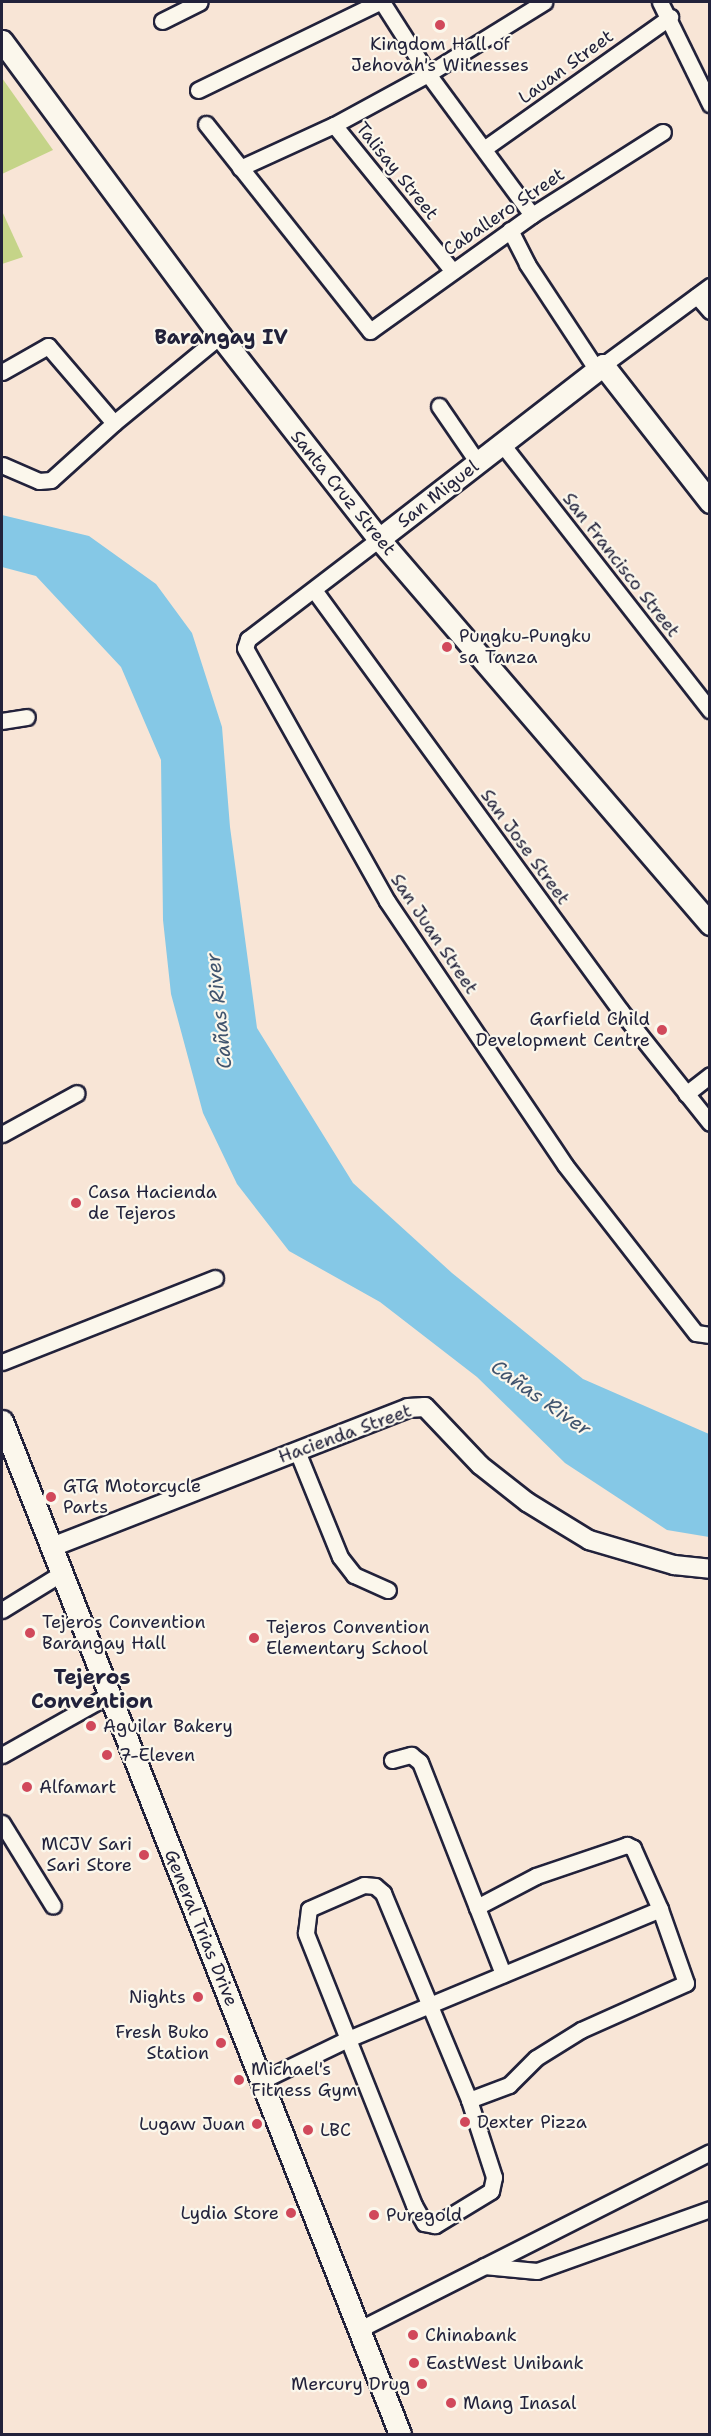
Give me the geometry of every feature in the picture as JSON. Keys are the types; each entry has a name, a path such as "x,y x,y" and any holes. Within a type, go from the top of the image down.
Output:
{"main road":[{"name":"Santa Cruz Street","path":"2,41 220,336 379,539 710,924"},
{"name":"San Miguel","path":"379,539 600,368"},
{"path":"600,368 710,502"},
{"name":"General Trias Drive","path":"2,1421 263,2080 400,2434"}],"street":[{"path":"162,21 200,2"},
{"path":"198,90 380,2 428,74 485,148 532,215"},
{"path":"206,124 240,168 334,125 428,74 544,2"},
{"path":"660,2 670,16 710,104"},
{"name":"Lauan Street","path":"485,148 670,16"},
{"name":"Talisay Street","path":"334,125 452,270"},
{"name":"Caballero Street","path":"240,168 370,332 452,270 510,230 663,132"},
{"path":"510,230 527,264 600,368 703,291 710,311"},
{"path":"2,465 39,481 51,480 114,423 220,336"},
{"path":"2,372 48,346 114,423"},
{"path":"439,406 478,463"},
{"name":"San Francisco Street","path":"502,444 710,710"},
{"name":"San Miguel","path":"244,643 379,539"},
{"name":"San Jose Street","path":"314,590 620,1010 710,1123"},
{"name":"San Juan Street","path":"244,643 314,776 387,901 565,1165 696,1333 710,1335"},
{"path":"2,721 27,717"},
{"path":"686,1094 710,1075"},
{"path":"2,1134 77,1093"},
{"path":"2,1362 215,1278"},
{"name":"Hacienda Street","path":"52,1547 408,1408 424,1407 489,1472 527,1502 589,1540 674,1565 710,1569"},
{"path":"297,1451 340,1557 354,1575 388,1590"},
{"path":"2,1610 62,1573"},
{"path":"2,1755 109,1695"},
{"path":"393,1760 411,1755 420,1762 503,1974"},
{"path":"2,1823 53,1906"},
{"path":"470,2100 508,2085 536,2058 581,2030 686,1983 660,1909 633,1848 627,1845 536,1876 477,1906"},
{"path":"364,1885 379,1888 470,2100 495,2185 444,2222 424,2223 306,1933 306,1915 315,1905 364,1885"},
{"path":"263,2080 348,2039 660,1909"},
{"path":"360,2329 710,2152"},
{"path":"483,2266 537,2271 710,2209"}],"green space":[{"path":"2,78 53,150 2,174"},
{"path":"2,211 23,257 2,264"}],"water":[{"name":"Cañas River","path":"2,515 89,536 156,584 192,633 222,727 230,827 257,1028 353,1183 452,1273 583,1379 709,1434 709,1537 667,1530 565,1463 477,1377 380,1302 289,1251 237,1184 203,1113 171,994 163,920 161,760 121,667 36,576 2,567"}],"place":[{"name":"Kingdom Hall of Jehovah's Witnesses","path":"440,25"},
{"name":"Pungku-Pungku sa Tanza","path":"447,647"},
{"name":"Garfield Child Development Centre","path":"662,1030"},
{"name":"Casa Hacienda de Tejeros","path":"76,1203"},
{"name":"GTG Motorcycle Parts","path":"51,1497"},
{"name":"Tejeros Convention Barangay Hall","path":"30,1633"},
{"name":"Tejeros Convention Elementary School","path":"254,1638"},
{"name":"Aguilar Bakery","path":"91,1726"},
{"name":"7-Eleven","path":"107,1755"},
{"name":"Alfamart","path":"27,1787"},
{"name":"MCJV Sari Sari Store","path":"144,1855"},
{"name":"Nights","path":"198,1997"},
{"name":"Fresh Buko Station","path":"221,2043"},
{"name":"Michael's Fitness Gym","path":"239,2080"},
{"name":"Dexter Pizza","path":"465,2122"},
{"name":"Lugaw Juan","path":"257,2124"},
{"name":"LBC","path":"308,2130"},
{"name":"Lydia Store","path":"291,2213"},
{"name":"Puregold","path":"374,2215"},
{"name":"Chinabank","path":"413,2335"},
{"name":"EastWest Unibank","path":"414,2363"},
{"name":"Mercury Drug","path":"422,2384"},
{"name":"Mang Inasal","path":"451,2403"}],"district":[{"name":"Barangay IV","path":"221,337"},
{"name":"Tejeros Convention","path":"92,1689"}]}
